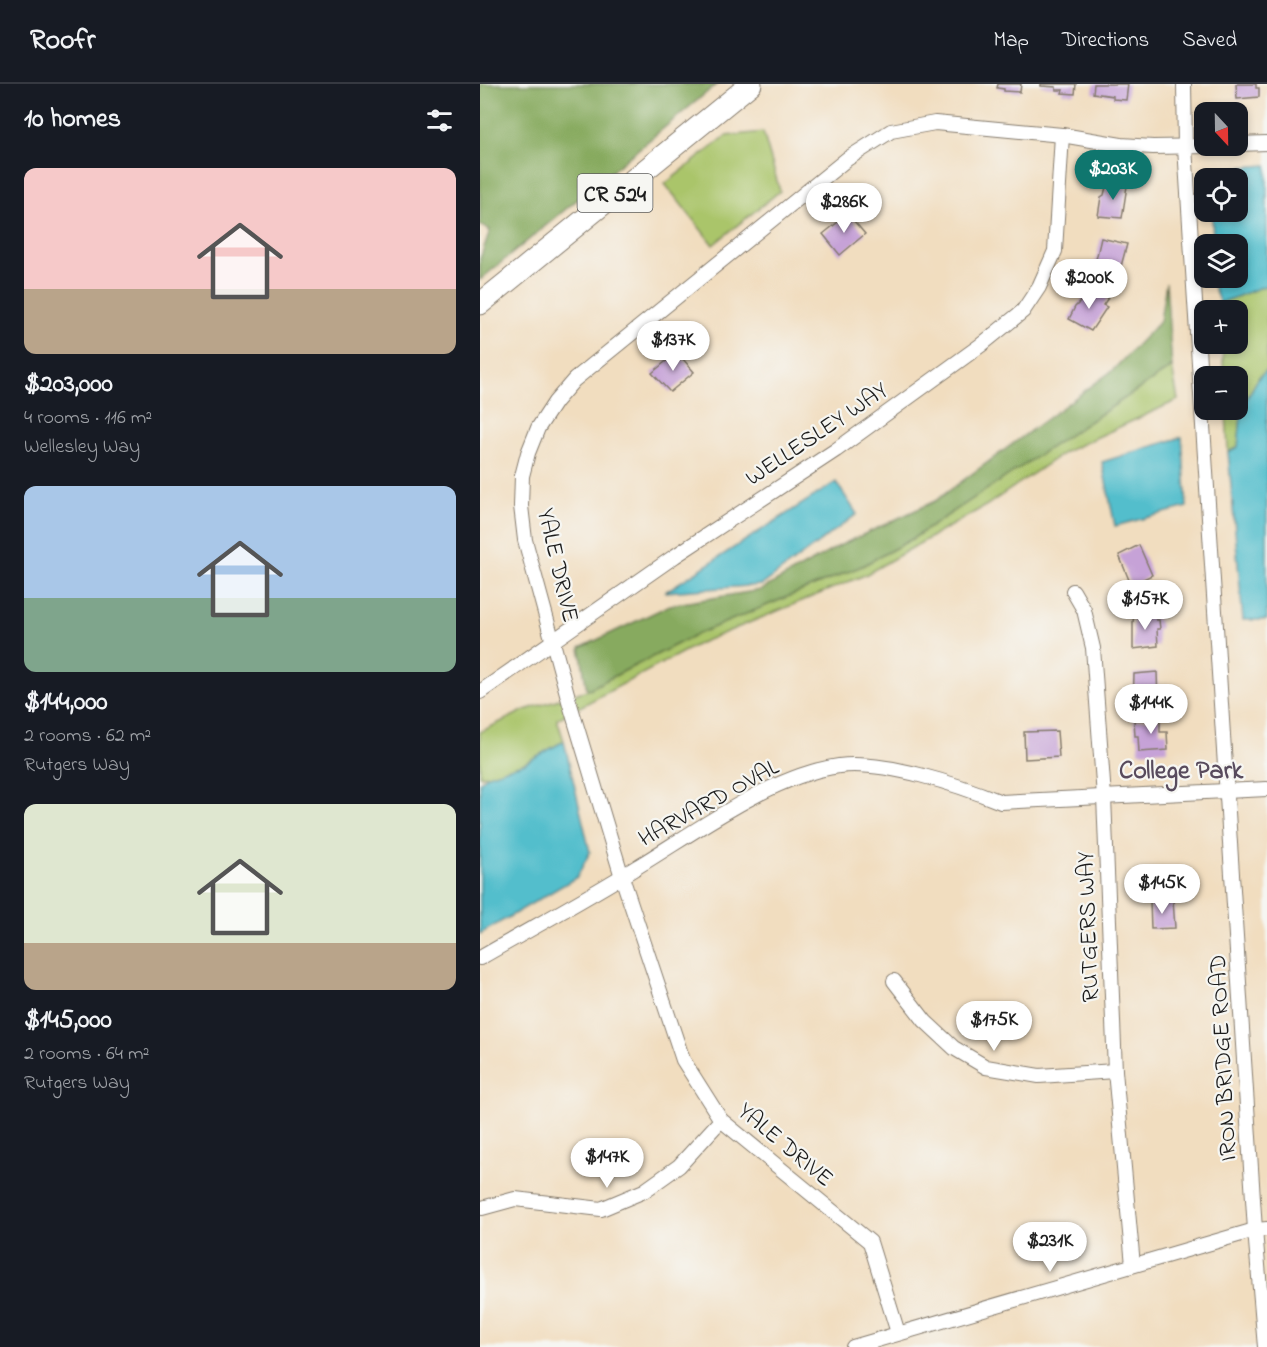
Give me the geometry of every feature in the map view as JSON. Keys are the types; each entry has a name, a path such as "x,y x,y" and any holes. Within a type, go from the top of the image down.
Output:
{"main road":[{"name":"CR 524","path":"480,304 751,84"}],"street":[{"name":"IRON BRIDGE ROAD","path":"1184,84 1185,147 1227,791 1261,1229 1265,1347"},
{"name":"YALE DRIVE","path":"898,1333 870,1242 721,1120 683,1060 622,876 525,540 521,507 522,476 538,428 555,402 574,380 847,159 891,131 935,123 1062,135 1121,145 1194,147"},
{"name":"WELLESLEY WAY","path":"480,692 553,640 836,450 981,345 1023,311 1040,287 1055,251 1062,135"},
{"path":"1248,144 1267,143"},
{"name":"RUTGERS WAY","path":"1073,591 1084,610 1093,648 1104,797 1115,1071 1133,1265"},
{"name":"HARVARD OVAL","path":"480,958 760,793 808,774 840,766 883,766 974,791 1001,802 1267,789"},
{"path":"894,981 932,1028 954,1048 987,1067 1039,1076 1115,1071"},
{"path":"482,1208 515,1199 601,1209 644,1191 679,1166 721,1120"},
{"path":"854,1347 1261,1229"}],"green space":[{"path":"480,84 717,84 480,280 480,259 490,230 480,225"},
{"path":"763,132 780,191 713,245 665,184 726,136"},
{"path":"1166,283 1172,367 912,539 862,566 695,635 587,690 580,648 670,605 761,590 841,545 935,501 1113,370 1160,321"},
{"path":"1267,285 1267,370 1259,377 1248,396 1248,366 1223,366 1223,354 1248,354 1248,300 1228,300"},
{"path":"1172,367 1178,400 1065,452 987,505 865,575 700,643 557,719 564,741 513,768 480,776 480,732 525,710 587,690 695,635 862,566 912,539"},
{"path":"1226,420 1241,420 1238,447 1228,452"}],"water":[{"path":"1267,165 1267,285 1228,300 1219,300 1214,288 1248,288 1248,234 1213,234 1212,222 1248,222 1248,168 1230,168"},
{"path":"1267,370 1267,620 1243,620 1228,452 1238,447 1241,420 1248,420 1248,396 1259,377"},
{"path":"1182,437 1187,507 1115,526 1102,462"},
{"path":"836,482 857,514 762,585 665,592"},
{"path":"564,741 590,852 577,877 480,934 480,782 488,775 525,763"}],"building":[{"path":"998,84 1021,84 1020,92 1004,91 1004,89 997,88"},
{"path":"1041,84 1076,84 1075,94 1062,93 1063,90 1056,90 1056,87 1041,86"},
{"path":"1094,84 1128,84 1126,100 1093,93"},
{"path":"1236,84 1256,84 1256,88 1259,88 1259,97 1237,99"},
{"path":"1107,183 1127,186 1122,218 1098,216 1101,197 1104,195"},
{"path":"848,214 865,234 840,255 823,234"},
{"path":"1101,238 1127,244 1120,270 1095,264"},
{"path":"1088,288 1108,298 1103,305 1107,307 1091,331 1069,319"},
{"path":"677,352 694,372 670,392 652,373"},
{"path":"1139,545 1152,575 1131,585 1119,555"},
{"path":"1136,614 1156,614 1160,629 1157,629 1158,646 1133,649 1133,622"},
{"path":"1157,672 1158,703 1133,704 1134,674"},
{"path":"1160,718 1160,732 1167,732 1168,750 1139,752 1134,720"},
{"path":"1057,731 1059,757 1025,759 1024,732"},
{"path":"1173,900 1175,928 1151,929 1150,901"}],"district":[{"name":"College Park","path":"1181,769"}]}
